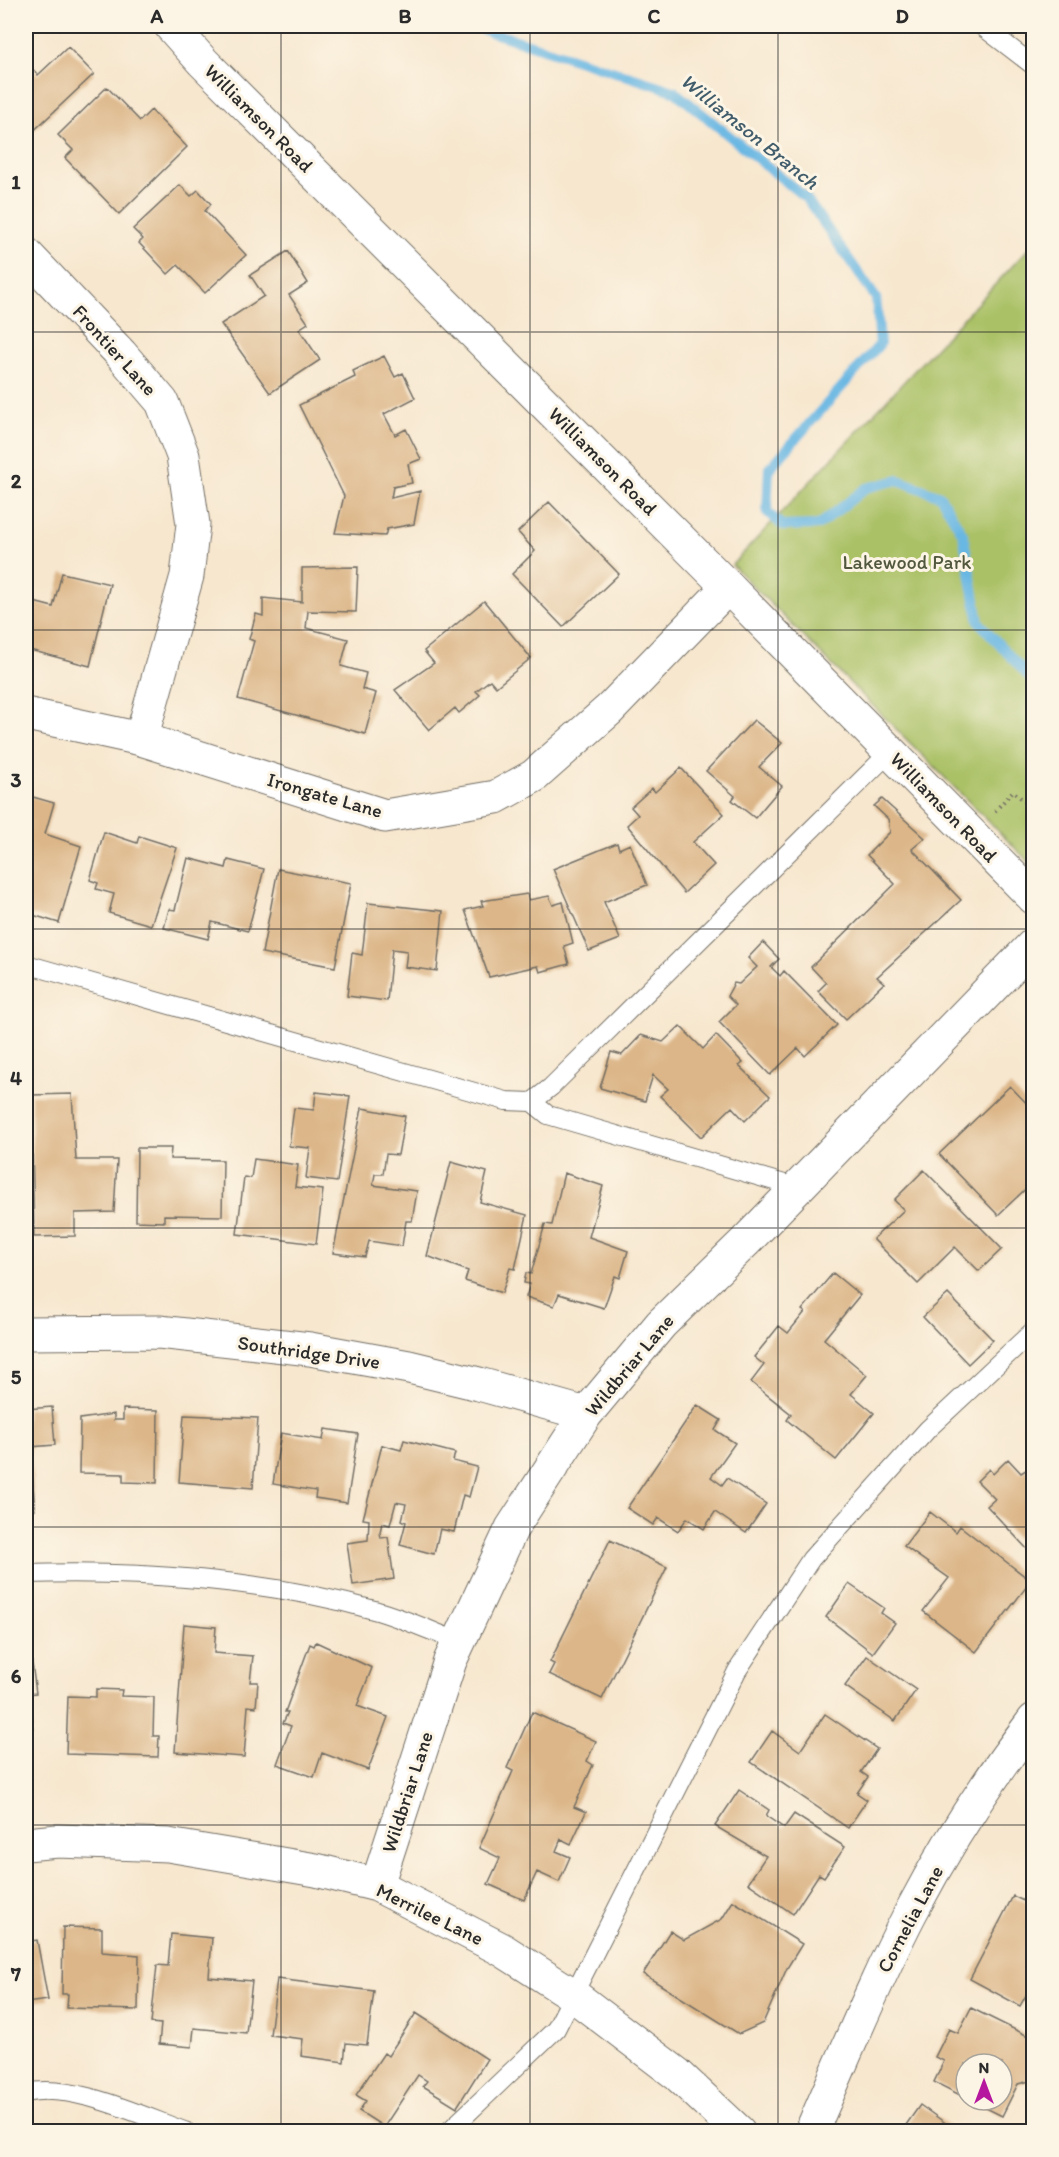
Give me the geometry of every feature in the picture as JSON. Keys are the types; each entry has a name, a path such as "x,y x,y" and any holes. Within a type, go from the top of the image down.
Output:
{"street":[{"name":"Williamson Road","path":"171,26 202,61 728,587 1034,898"},
{"name":"Frontier Lane","path":"26,254 121,354 162,402 183,456 193,524 188,576 141,740"},
{"name":"Irongate Lane","path":"26,714 141,740 385,816 496,797 534,777 610,709 728,587"},
{"name":"Wildbriar Lane","path":"377,1885 450,1661 512,1528 586,1414 661,1324 798,1188 1034,944"},
{"name":"Southridge Drive","path":"26,1333 159,1332 310,1349 409,1367 586,1414"},
{"name":"Cornelia Lane","path":"811,2132 877,1981 911,1911 962,1823 1008,1753 1034,1720"},
{"name":"Merrilee Lane","path":"26,1844 58,1841 168,1845 316,1870 377,1885 501,1949 573,1995 677,2074 739,2132"}],"lane":[{"path":"982,26 1034,66"},
{"path":"532,1102 551,1087 890,752"},
{"path":"26,964 506,1101 532,1102 548,1115 798,1188"},
{"path":"448,2132 556,2029 737,1671 811,1559 928,1429 1034,1330"},
{"path":"26,1574 71,1573 202,1580 291,1592 374,1610 459,1642"},
{"path":"26,2093 34,2091 81,2094 187,2132"}],"path":[{"path":"972,836 1012,791 1032,807"}],"green space":[{"name":"Lakewood Park","path":"1033,244 1033,866 732,565"}],"building":[{"path":"68,47 94,74 27,137 26,62 38,75"},
{"path":"107,87 140,121 151,110 187,147 119,214 65,158 73,150 58,135"},
{"path":"180,185 191,196 198,190 211,204 205,211 246,255 205,293 178,265 168,274 139,243 143,239 133,229"},
{"path":"288,251 308,283 289,295 308,323 299,329 320,360 270,393 221,324 264,296 250,275"},
{"path":"384,356 395,377 403,373 415,398 384,414 395,435 406,429 421,459 408,464 412,483 393,487 391,498 420,491 414,524 387,529 385,536 335,533 344,496 299,405 355,377 353,371"},
{"path":"549,502 619,574 563,627 512,574 535,551 518,532"},
{"path":"358,567 356,612 308,611 306,628 348,639 341,666 366,673 362,689 376,693 365,734 238,699 254,641 249,639 256,614 263,616 263,598 302,602 302,568"},
{"path":"62,573 110,584 90,666 26,649 26,600 53,607"},
{"path":"484,601 531,658 496,687 490,680 476,691 480,695 459,713 455,708 429,730 395,690 434,663 424,651"},
{"path":"754,720 782,743 759,767 782,786 755,818 732,800 735,796 706,771"},
{"path":"681,768 724,814 693,842 714,865 684,893 627,825 638,815 631,807 652,788 655,792"},
{"path":"26,795 54,803 45,834 81,846 59,923 26,913"},
{"path":"882,799 925,838 912,849 961,900 877,977 884,983 846,1019 818,991 826,983 811,967 895,884 867,855 890,832 888,819 874,806"},
{"path":"104,832 137,843 139,836 177,848 151,925 109,913 114,894 96,889 98,883 90,880"},
{"path":"617,843 619,849 630,844 647,885 604,902 620,939 589,951 553,869"},
{"path":"188,858 226,868 228,860 264,869 248,931 212,922 208,939 164,928 169,909 175,910"},
{"path":"278,869 351,883 335,967 262,953"},
{"path":"527,894 529,900 549,896 553,905 563,902 573,943 564,946 569,964 540,972 538,966 489,977 465,910 483,906 481,901"},
{"path":"368,903 443,911 437,971 405,967 407,951 392,949 387,1001 347,996 352,953 362,955"},
{"path":"763,942 779,959 771,967 780,976 784,971 837,1025 805,1056 798,1048 770,1075 719,1022 736,1005 727,996 734,983 739,984 757,967 748,958"},
{"path":"680,1026 703,1049 716,1035 743,1063 739,1066 770,1096 745,1121 732,1107 701,1137 660,1096 668,1089 653,1075 645,1101 600,1088 611,1052 622,1055 641,1035 663,1042"},
{"path":"1010,1086 1034,1111 1034,1181 998,1215 939,1154"},
{"path":"316,1092 350,1096 337,1182 306,1178 310,1148 289,1146 294,1108 314,1110"},
{"path":"72,1094 76,1160 117,1160 114,1212 75,1213 75,1236 34,1237 31,1095"},
{"path":"362,1108 405,1116 398,1155 386,1154 383,1174 375,1174 373,1185 417,1191 412,1221 406,1221 402,1246 369,1241 365,1257 333,1253"},
{"path":"137,1148 171,1148 170,1159 223,1160 222,1216 164,1215 164,1222 136,1221"},
{"path":"254,1159 298,1165 295,1187 323,1190 316,1244 237,1234 244,1177 251,1178"},
{"path":"451,1162 487,1172 480,1202 527,1215 515,1269 510,1268 502,1293 465,1281 468,1271 427,1256"},
{"path":"924,1170 1002,1249 979,1271 955,1247 918,1284 873,1239 904,1210 894,1200"},
{"path":"564,1173 603,1186 589,1237 628,1251 620,1278 615,1276 604,1308 559,1294 554,1306 526,1297 530,1284 524,1283 526,1273 531,1274 545,1224 552,1225"},
{"path":"833,1273 860,1295 824,1339 867,1375 851,1394 874,1413 836,1460 787,1420 791,1414 751,1382 764,1365 754,1357 779,1326 788,1333 805,1312 802,1310"},
{"path":"948,1294 993,1340 968,1364 923,1317"},
{"path":"697,1405 721,1420 715,1430 735,1443 711,1477 722,1485 727,1478 766,1504 746,1533 715,1512 704,1529 687,1518 678,1531 658,1518 653,1525 627,1508"},
{"path":"52,1407 55,1445 30,1447 35,1510 26,1510 26,1409"},
{"path":"123,1409 158,1410 157,1483 123,1482 123,1474 79,1473 80,1419 114,1414 114,1420 123,1420"},
{"path":"184,1415 258,1418 253,1488 179,1482"},
{"path":"325,1429 358,1434 347,1503 315,1498 316,1491 273,1484 281,1433 323,1440"},
{"path":"404,1440 455,1453 453,1461 477,1467 469,1497 463,1495 454,1532 440,1529 434,1554 400,1545 406,1522 402,1520 406,1504 396,1502 390,1525 382,1523 380,1532 381,1538 388,1537 394,1579 353,1585 347,1543 368,1540 369,1520 363,1519 382,1445 401,1450"},
{"path":"1008,1459 1021,1473 1034,1465 1034,1549 1030,1552 987,1506 995,1499 977,1481 989,1469 993,1474"},
{"path":"930,1512 956,1532 960,1526 1031,1581 976,1652 923,1611 949,1578 904,1546"},
{"path":"610,1540 667,1567 602,1699 549,1674 554,1664 550,1662"},
{"path":"849,1584 884,1608 881,1613 895,1623 873,1653 826,1617"},
{"path":"184,1624 216,1627 214,1653 253,1656 250,1682 258,1682 256,1707 248,1706 244,1757 175,1752"},
{"path":"316,1642 372,1668 357,1706 388,1717 368,1770 322,1753 314,1777 277,1764 291,1726 283,1723 288,1712 285,1712 310,1644 314,1646"},
{"path":"26,1648 30,1648 36,1693 28,1694 33,1730 26,1731"},
{"path":"867,1656 916,1690 895,1721 845,1686"},
{"path":"96,1689 122,1690 121,1696 154,1697 153,1736 159,1736 158,1757 66,1754 68,1696 96,1697"},
{"path":"532,1712 596,1741 587,1761 593,1765 574,1807 586,1812 571,1844 561,1839 556,1851 570,1857 559,1882 537,1872 524,1900 488,1884 500,1858 479,1848 513,1771 507,1768"},
{"path":"825,1714 877,1749 861,1772 868,1777 857,1793 867,1800 848,1828 751,1762 772,1731 800,1751"},
{"path":"739,1790 769,1810 766,1816 784,1828 794,1814 845,1847 824,1877 819,1874 793,1914 748,1883 766,1856 715,1826"},
{"path":"1013,1896 1034,1906 1034,1990 1030,1988 1020,2006 970,1979"},
{"path":"733,1901 802,1944 787,1968 763,2023 739,2034 643,1974 670,1931 684,1940 722,1919"},
{"path":"63,1927 102,1928 102,1952 139,1955 138,2010 67,2008 68,1994 62,1994"},
{"path":"171,1934 212,1938 209,1977 252,1981 246,2033 194,2028 192,2047 159,2044 161,2024 151,2023 157,1965 168,1966"},
{"path":"37,1940 48,2000 26,2003 26,1942"},
{"path":"277,1979 374,1991 367,2045 346,2043 344,2062 301,2056 303,2039 270,2035"},
{"path":"971,2008 1034,2039 1034,2080 1018,2084 1014,2092 1014,2052 954,2052 954,2092 934,2082 944,2061 935,2057 949,2029 958,2033"},
{"path":"416,2013 487,2059 457,2107 423,2086 427,2081 418,2075 384,2127 359,2111 366,2101 356,2095 384,2053 388,2056"},
{"path":"920,2105 958,2132 901,2132"}],"waterway":[{"name":"Williamson Branch","path":"472,26 674,91 806,198 876,298 880,344 769,469 767,512 783,526 819,525 866,488 898,480 940,496 963,534 979,622 1034,680"}]}
